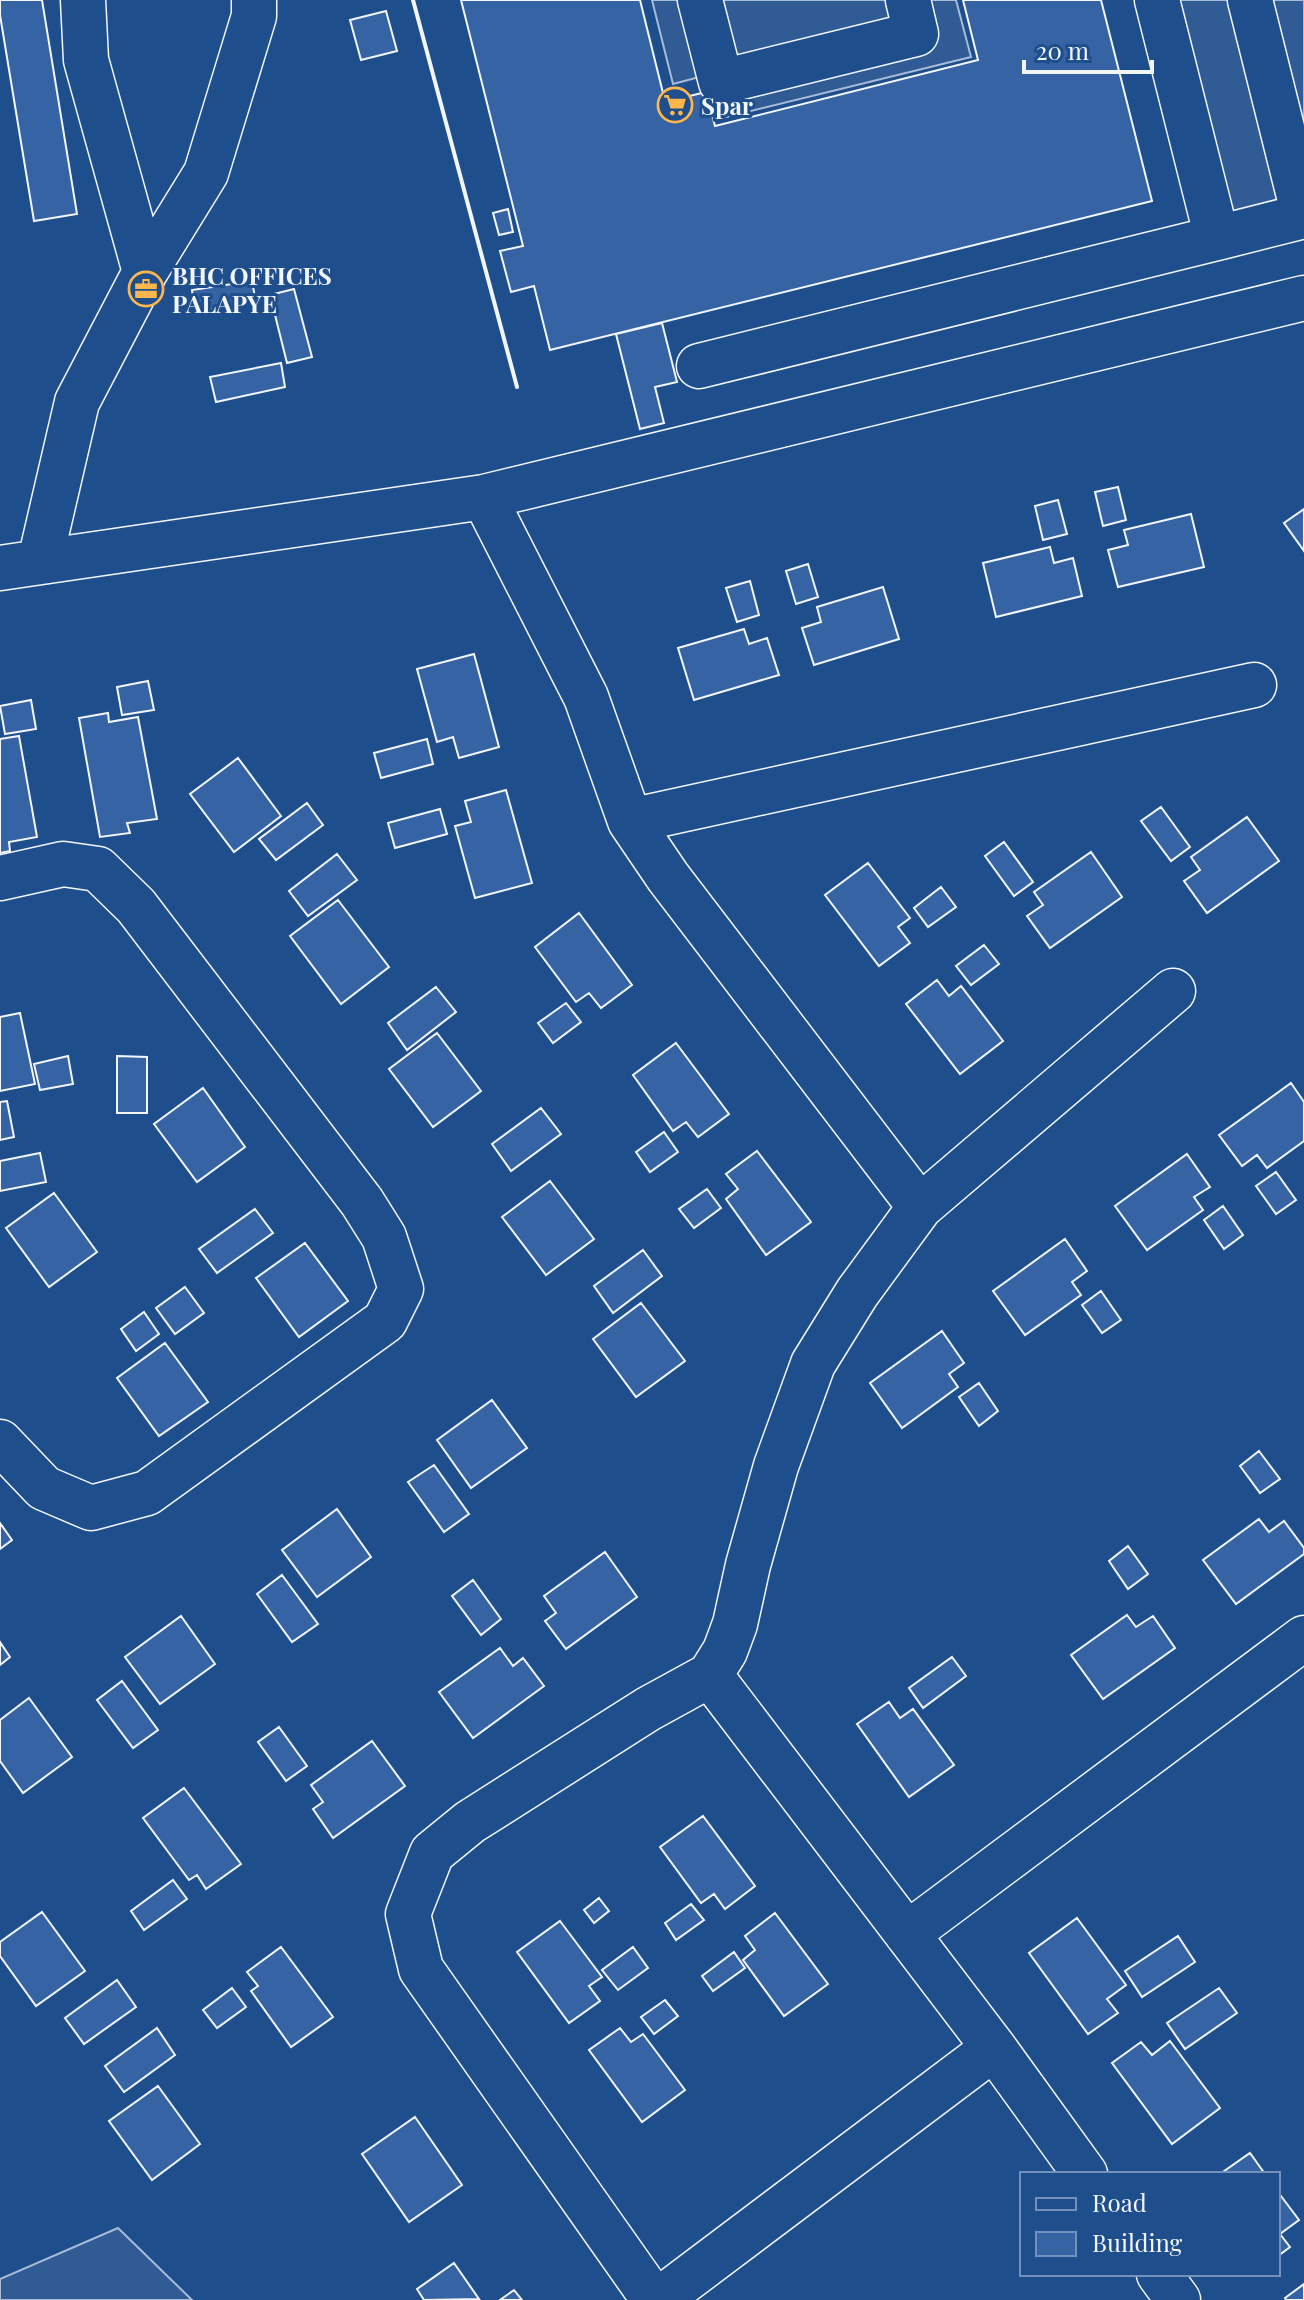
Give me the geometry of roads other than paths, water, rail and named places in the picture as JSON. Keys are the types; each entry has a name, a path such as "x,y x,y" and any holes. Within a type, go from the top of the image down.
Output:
{"street":[{"path":"83,0 86,60 145,272"},
{"path":"254,0 254,16 206,173 145,272 77,402 20,564 484,497 1304,298"},
{"path":"700,0 721,82 916,34 908,0"},
{"path":"1157,0 1217,238"},
{"path":"699,366 1304,216 1250,0"},
{"path":"484,497 586,697 630,821 668,877 920,1207"},
{"path":"630,821 1254,685"},
{"path":"0,878 63,864 98,869 136,906 362,1202 384,1237 401,1289 385,1321 147,1493 91,1508 44,1488 0,1442"},
{"path":"994,2048 657,2300 421,1969 408,1914 432,1853 470,1822 648,1709 710,1675 725,1651 735,1624 776,1466 813,1364 857,1293 920,1207 1173,991"},
{"path":"907,1934 1304,1638"},
{"path":"710,1675 994,2048 1084,2172"},
{"path":"1160,2276 1178,2300"}],"place":[{"name":"Spar","path":"675,105"},
{"name":"BHC OFFICES PALAPYE","path":"146,289"}]}
